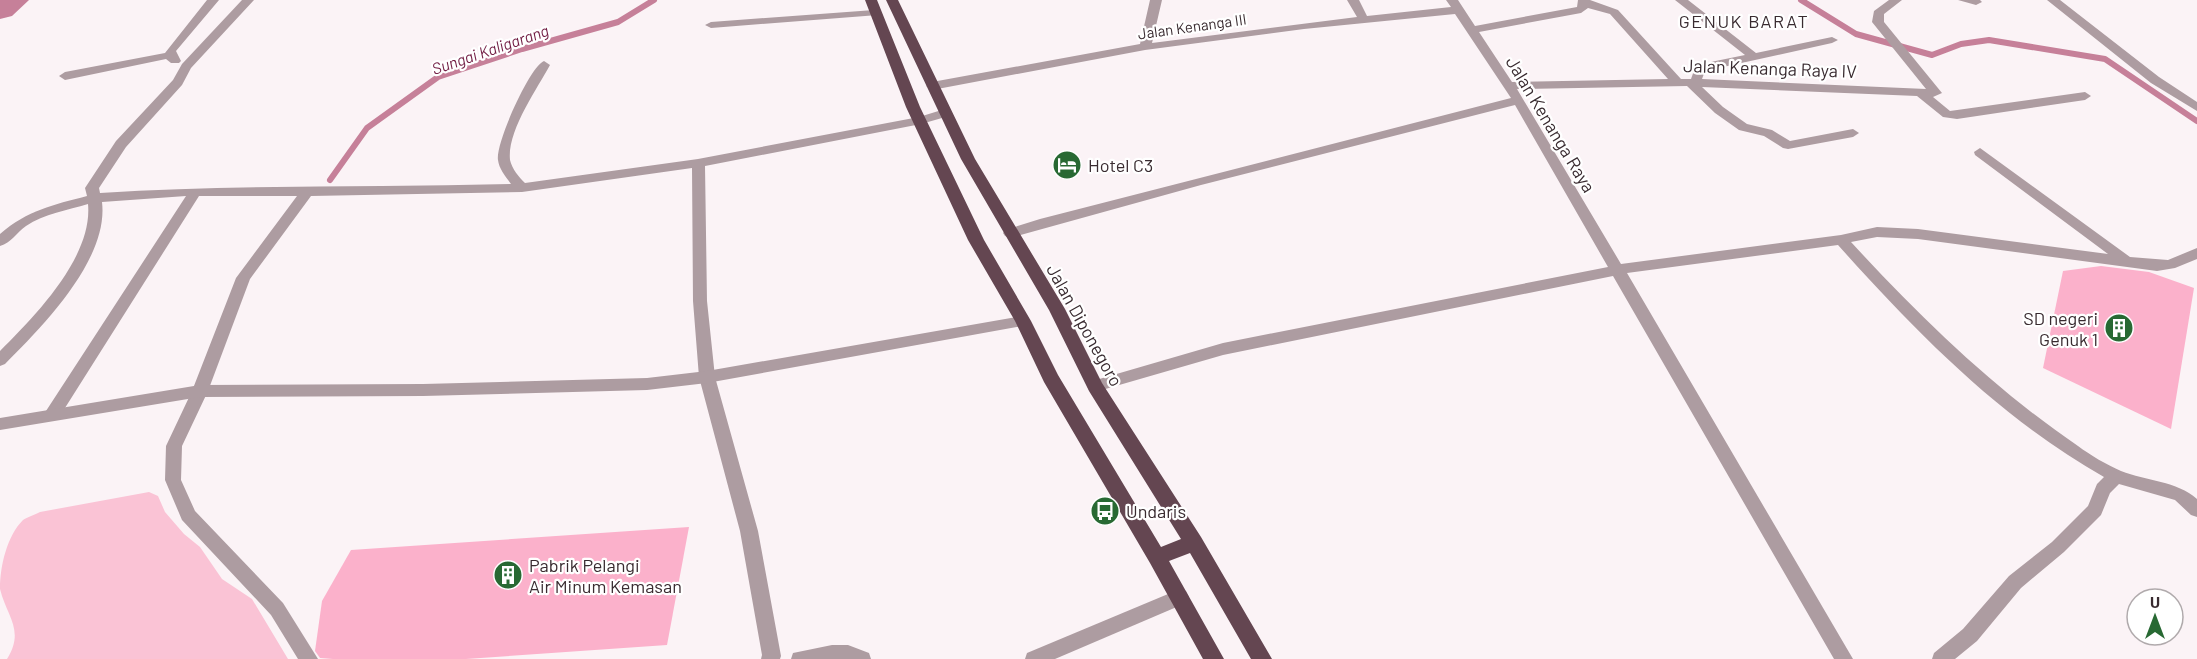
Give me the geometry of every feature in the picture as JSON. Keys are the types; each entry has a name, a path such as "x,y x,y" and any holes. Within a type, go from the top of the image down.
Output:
{"highway":[{"name":"Jalan Diponegoro","path":"892,0 945,113 1010,233 1057,309 1095,386 1194,543 1262,659"},
{"path":"873,6 921,120 976,240 1023,321 1050,377 1157,557 1214,659"},
{"path":"1157,557 1194,543"}],"street":[{"path":"186,67 172,59 170,51 213,0"},
{"path":"0,360 35,326 80,260 96,223 95,198 92,188 115,152 178,82 186,67 248,0"},
{"path":"1145,47 1156,0"},
{"path":"1353,0 1364,20"},
{"path":"1681,0 1754,57"},
{"path":"1896,0 1878,13 1878,22 1936,93 1921,93"},
{"path":"2053,0 2155,80 2197,107"},
{"path":"1472,30 1581,10 1585,2 1614,12 1687,82 1743,127 1768,133 1788,145 1852,133"},
{"name":"Jalan Kenanga III","path":"932,86 1145,47 1364,20 1455,5"},
{"name":"Jalan Kenanga Raya","path":"1455,5 1510,86 1844,659"},
{"path":"711,25 873,6"},
{"path":"1687,82 1700,68 1832,40"},
{"path":"65,76 171,55"},
{"path":"522,188 504,162 504,147 544,65"},
{"name":"Jalan Kenanga Raya IV","path":"1510,86 1687,82 1921,93"},
{"path":"1921,93 1947,114 1957,115 2085,96"},
{"path":"1010,233 1188,184 1518,100"},
{"path":"0,241 21,223 38,214 95,198 195,192 372,192 522,188 698,163 921,120 945,113"},
{"path":"1980,152 2125,260"},
{"path":"698,163 700,302 707,377 749,531 772,656 770,659"},
{"path":"308,191 243,278 200,392 174,446 173,480 188,516 277,609 309,659"},
{"path":"52,415 195,192"},
{"path":"1095,386 1233,347 1616,270 1842,240 1876,232 1918,234 2125,260 2148,265 2165,266 2197,254"},
{"path":"1842,240 1894,298 1995,392 2073,452 2116,476 2181,495 2197,510"},
{"path":"0,424 200,392 265,389 339,392 647,384 707,377 1023,321"},
{"path":"1941,659 1970,635 2015,582 2058,548 2095,510 2103,489 2116,476"},
{"path":"1034,659 1180,597"},
{"path":"800,659 846,654 862,659"}],"shaded area":[{"path":"149,492 158,496 165,512 184,534 200,547 222,579 252,599 288,659 7,659 12,649 15,631 0,589 1,571 9,543 17,527 23,520 40,512"}],"building":[{"name":"SD negeri Genuk 1","path":"2101,266 2149,272 2194,288 2171,429 2043,368 2063,271"},
{"name":"Pabrik Pelangi Air Minum Kemasan","path":"689,527 667,645 466,659 333,659 320,658 315,651 322,601 351,550"}],"waterway":[{"path":"0,9 12,0"},
{"name":"Sungai Kaligarang","path":"330,180 367,128 438,77 522,49 618,22 654,0"},
{"path":"1801,0 1856,34 1932,55 1961,44 1989,40 2105,59 2197,121"}],"place":[{"name":"Hotel C3","path":"1067,165"},
{"name":"SD negeri Genuk 1","path":"2119,328"},
{"name":"Undaris","path":"1105,511"},
{"name":"Pabrik Pelangi Air Minum Kemasan","path":"508,575"}],"district":[{"name":"GENUK BARAT","path":"1744,21"}]}
